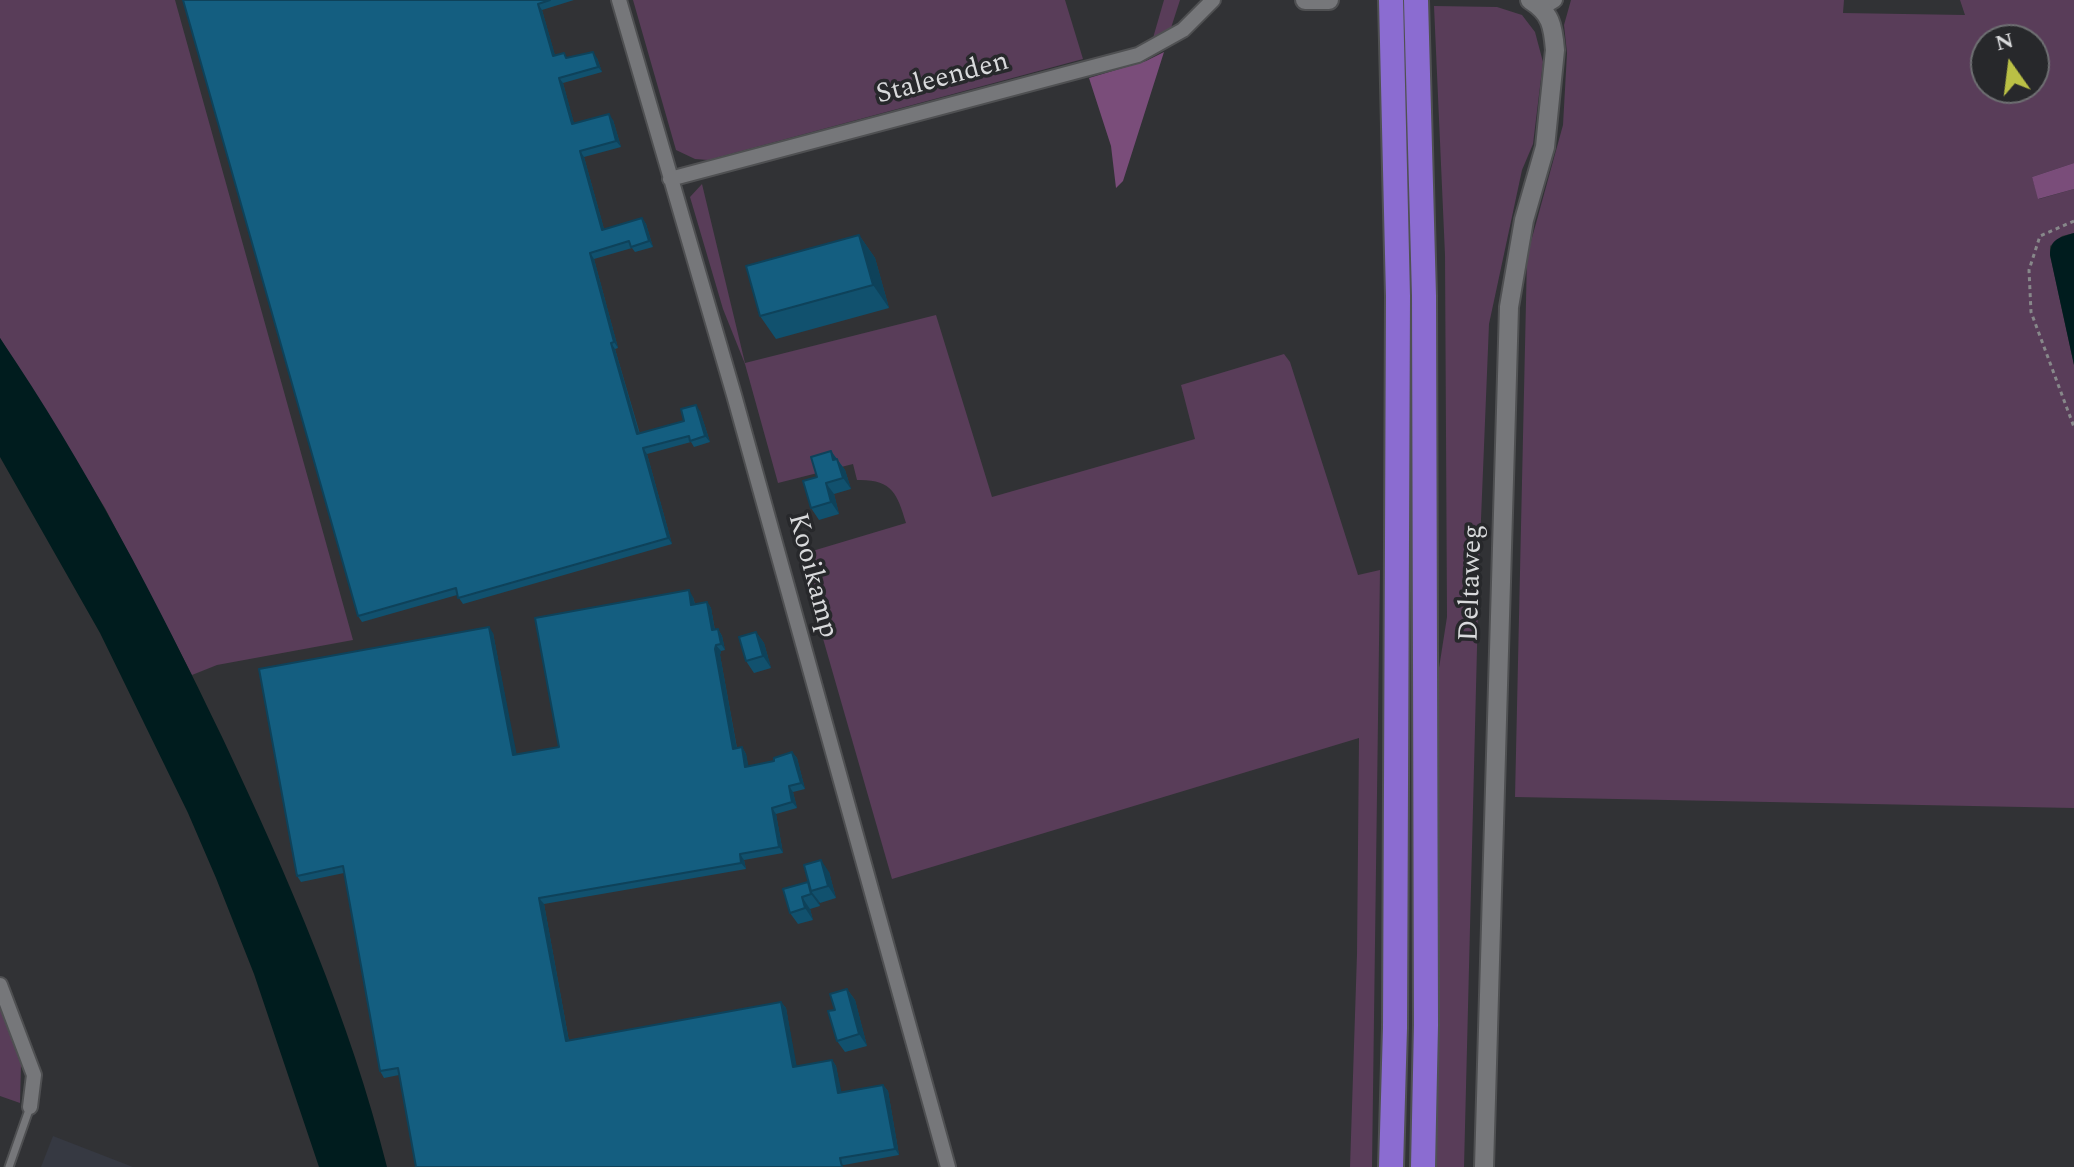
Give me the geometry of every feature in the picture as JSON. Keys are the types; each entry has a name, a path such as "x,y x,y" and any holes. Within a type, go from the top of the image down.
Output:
{"highway":[{"path":"1391,0 1398,296 1395,1012 1391,1167"},
{"path":"1416,0 1424,312 1426,1025 1423,1167"}],"street":[{"name":"Kooikamp","path":"619,0 734,395 948,1167"},
{"name":"Staleenden","path":"670,179 1138,55 1183,30 1213,0"},
{"path":"1305,0 1329,0"},
{"name":"Deltaweg","path":"1484,1167 1509,307 1524,220 1545,147 1552,90 1553,34 1542,3"},
{"path":"0,985 34,1075 30,1107"}],"lane":[{"path":"9,1167 30,1107"}],"path":[{"path":"2074,221 2040,236 2029,270 2031,312 2074,427"}],"shaded area":[{"path":"0,0 175,0 353,640 217,665 192,675 105,508 0,338"},
{"path":"633,0 1065,0 1083,59 708,160 695,159 676,150"},
{"path":"1164,0 1180,0 1170,31 1153,38"},
{"path":"1571,0 1844,0 1843,13 1965,15 1960,0 2074,0 2074,163 2032,177 2039,199 2074,189 2074,233 2062,236 2050,246 2050,255 2074,365 2074,808 1515,797 1527,256 1563,125 1567,53 1564,25"},
{"path":"1434,6 1497,7 1522,15 1535,32 1543,62 1533,144 1522,170 1489,324 1479,568 1464,1167 1430,1167 1439,668 1447,617 1445,255"},
{"path":"1164,52 1123,181 1116,188 1111,146 1089,78 1146,61"},
{"path":"2074,163 2074,189 2038,199 2032,177"},
{"path":"702,184 745,363 936,315 992,497 1195,439 1181,385 1284,354 1290,362 1358,575 1380,570 1372,1167 1350,1167 1357,954 1359,738 892,879 799,555 906,523 891,490 878,482 857,480 853,464 778,483 745,364 723,309 690,197"},
{"path":"0,1008 21,1064 20,1103 0,1096"},
{"path":"53,1136 133,1167 41,1167"}],"water":[{"path":"2074,233 2074,365 2050,250 2054,242"},
{"path":"0,338 62,435 119,534 223,739 316,949 355,1057 387,1167 319,1167 254,974 188,813 100,633 0,457"}],"building":[{"path":"183,0 550,0 538,4 553,56 564,53 566,58 593,52 598,67 559,78 572,124 609,114 616,141 580,151 602,230 642,218 649,241 631,247 629,241 590,253 637,434 684,421 681,409 696,405 705,436 690,441 689,436 643,448 668,538 458,598 456,588 358,616"},
{"path":"859,235 873,285 760,316 746,266"},
{"path":"831,451 843,478 826,483 831,502 811,508 803,481 817,477 811,457"},
{"path":"689,590 691,605 707,602 712,630 718,629 721,644 716,645 715,649 733,749 742,747 745,767 774,761 774,758 792,752 801,783 789,786 792,802 772,808 779,847 740,854 741,863 539,898 566,1041 781,1002 793,1067 832,1060 838,1093 883,1085 895,1149 840,1158 842,1167 416,1167 398,1068 380,1071 343,866 297,876 259,669 489,627 513,755 559,747 535,618"},
{"path":"756,632 763,656 746,661 739,637"},
{"path":"821,860 828,886 811,891 804,865"},
{"path":"808,882 811,894 802,897 805,908 790,913 783,889"},
{"path":"847,989 859,1034 837,1041 828,1011 835,1010 830,994"}]}
